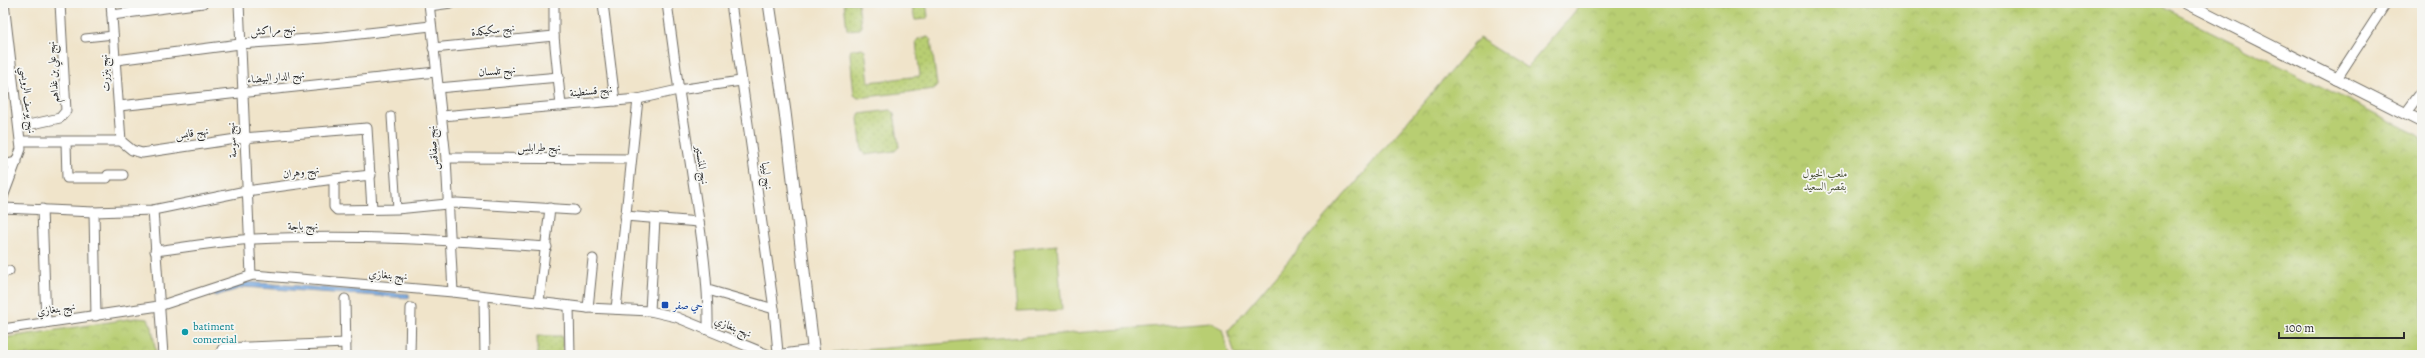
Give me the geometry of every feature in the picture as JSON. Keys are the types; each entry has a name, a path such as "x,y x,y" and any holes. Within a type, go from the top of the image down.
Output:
{"street":[{"name":"نهج يوسف الرويسي","path":"3,197 20,155 21,141 4,3"},
{"name":"نهج علي بن غذاهم","path":"19,127 60,118 66,111 60,3"},
{"name":"نهج بنزرت","path":"111,3 121,141"},
{"path":"112,15 203,3"},
{"name":"نهج سوسة","path":"239,3 243,138 251,275"},
{"path":"429,4 451,3"},
{"path":"554,3 554,36 561,106"},
{"path":"603,3 615,101"},
{"name":"نهج المنستير","path":"667,3 678,90 708,290 708,330"},
{"name":"نهج ليبيا","path":"731,3 774,309 774,354"},
{"path":"769,3 813,353"},
{"path":"2186,3 2336,80 2422,122"},
{"path":"2336,80 2386,3"},
{"name":"نهج صفاقس","path":"429,4 446,158 452,240 453,292"},
{"name":"نهج مراكش","path":"116,60 240,44 323,38 431,26"},
{"path":"85,38 114,36"},
{"name":"نهج سكيكدة","path":"434,48 554,36"},
{"name":"نهج الدار البيضاء","path":"119,106 241,92 359,82 436,72"},
{"name":"نهج تلمسان","path":"438,88 559,77"},
{"name":"نهج قسنطينة","path":"442,116 638,99 678,90 741,81"},
{"path":"2405,114 2422,91"},
{"path":"616,309 638,99"},
{"path":"391,116 397,209"},
{"name":"نهج قابس","path":"121,141 132,150 142,152 243,138 368,128 371,175"},
{"path":"21,141 121,141"},
{"path":"66,142 67,178 107,178 108,175 123,175"},
{"name":"نهج طرابلس","path":"446,158 631,159"},
{"path":"3,165 17,162"},
{"path":"334,179 371,175 372,209"},
{"name":"نهج وهران","path":"3,208 94,212 153,210 246,191 334,179 335,209 397,209 450,206 458,203 574,210"},
{"path":"539,302 547,247 550,208"},
{"path":"42,209 46,323"},
{"path":"153,210 163,355"},
{"path":"94,212 96,316"},
{"path":"625,216 699,222"},
{"path":"650,311 655,219"},
{"name":"نهج باجة","path":"155,251 250,240 348,237 452,240 547,247"},
{"path":"588,308 593,259"},
{"name":"نهج بنغازي","path":"3,329 159,306 251,275 453,292 484,297 588,308 650,311 676,317 774,354 813,353"},
{"path":"708,290 774,309"},
{"path":"484,297 485,355"},
{"path":"345,298 346,355"},
{"path":"569,306 570,355"},
{"path":"410,355 411,308"},
{"path":"220,355 223,348 346,344"}],"green space":[{"path":"844,3 858,3 861,26 859,29 847,29"},
{"path":"911,3 926,3 928,16 926,19 915,20"},
{"name":"ملعب الخيول بقصر السعيد","path":"1582,3 2159,3 2164,8 2422,137 2422,355 1235,355 1228,331 1479,38 1527,68"},
{"path":"928,37 931,40 937,86 934,89 858,98 854,95 851,50 862,48 865,50 869,82 920,76 916,42 918,39"},
{"path":"891,110 894,113 899,147 895,151 865,155 862,151 858,118 860,114"},
{"path":"1057,245 1062,310 1017,312 1012,250"},
{"path":"136,318 148,319 152,327 156,355 3,355 3,338"},
{"path":"1211,322 1222,329 1229,355 825,355 825,353"},
{"path":"537,336 562,336 563,355 538,355"}],"water":[{"path":"243,282 409,294 409,298 245,287 215,296 214,290"}],"place":[{"name":"حي صفر","path":"665,305"},
{"name":"batiment comercial","path":"185,332"}]}
